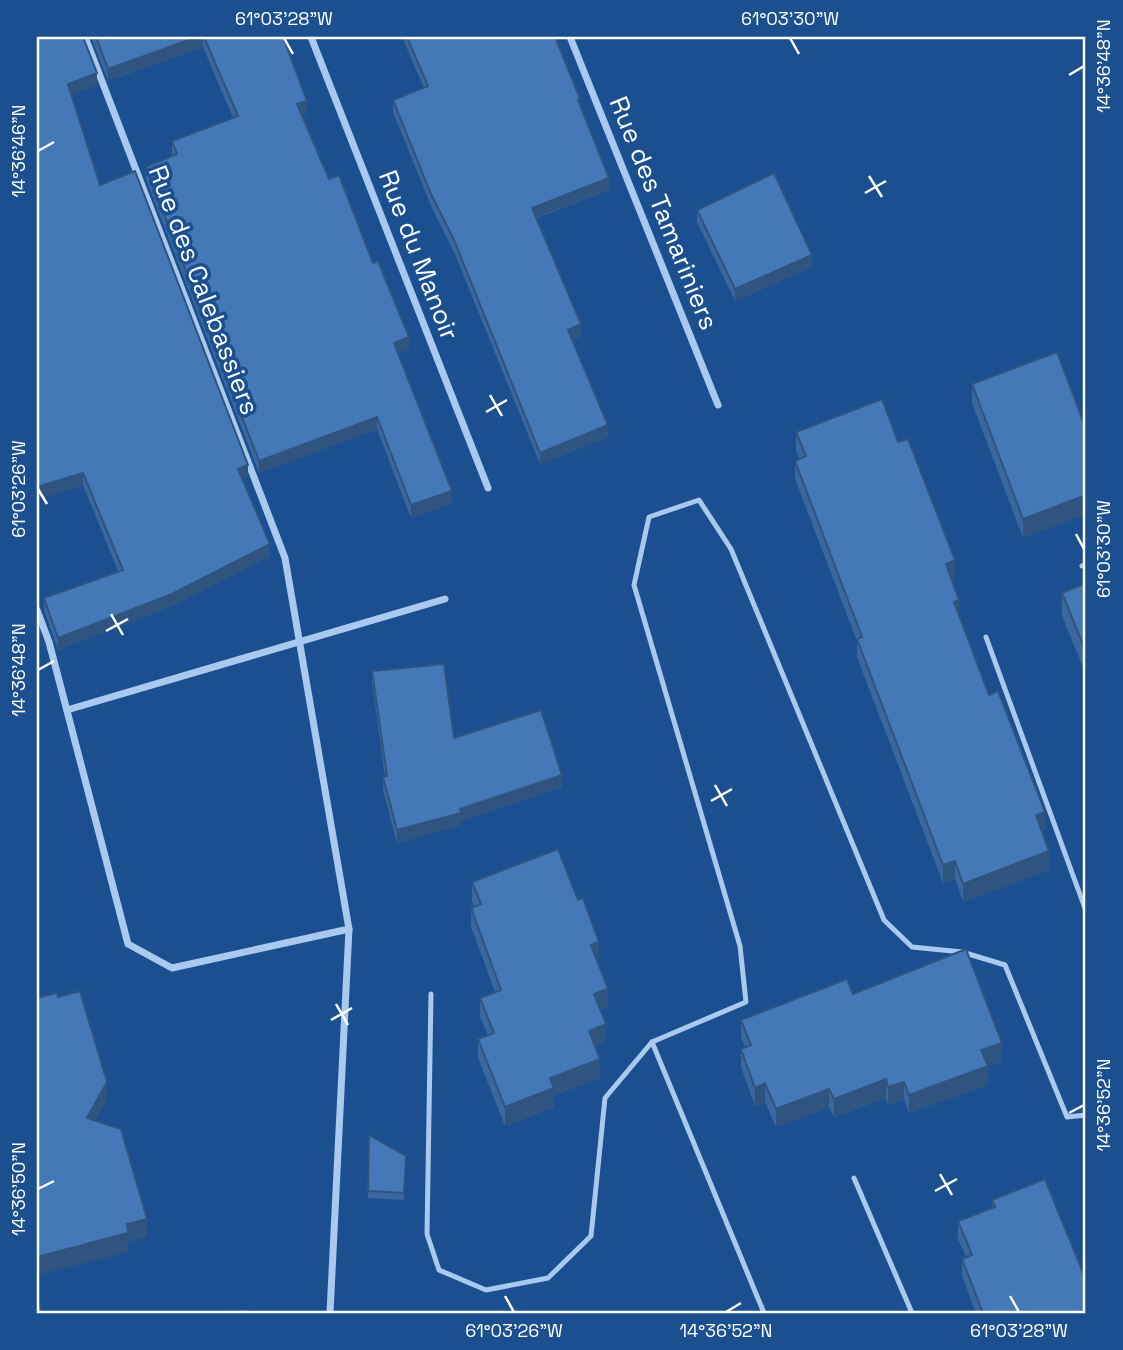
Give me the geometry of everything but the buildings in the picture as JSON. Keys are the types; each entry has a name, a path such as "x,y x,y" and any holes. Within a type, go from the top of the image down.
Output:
{"street":[{"name":"Rue des Calebassiers","path":"85,37 285,558 349,929 330,1313"},
{"name":"Rue du Manoir","path":"311,37 488,488"},
{"name":"Rue des Tamariniers","path":"570,37 718,405"},
{"path":"67,710 445,599"},
{"path":"37,610 50,642 128,944 172,968 349,929"}],"lane":[{"path":"431,994 427,1234 439,1270 486,1290 548,1278 591,1236 605,1098 652,1042 746,1002 740,946 634,585 649,517 699,500 731,549 884,920 912,947 962,952 1005,965 1067,1117 1086,1115"},
{"path":"986,637 1086,911"},
{"path":"652,1042 764,1313"},
{"path":"854,1178 912,1313"}]}
